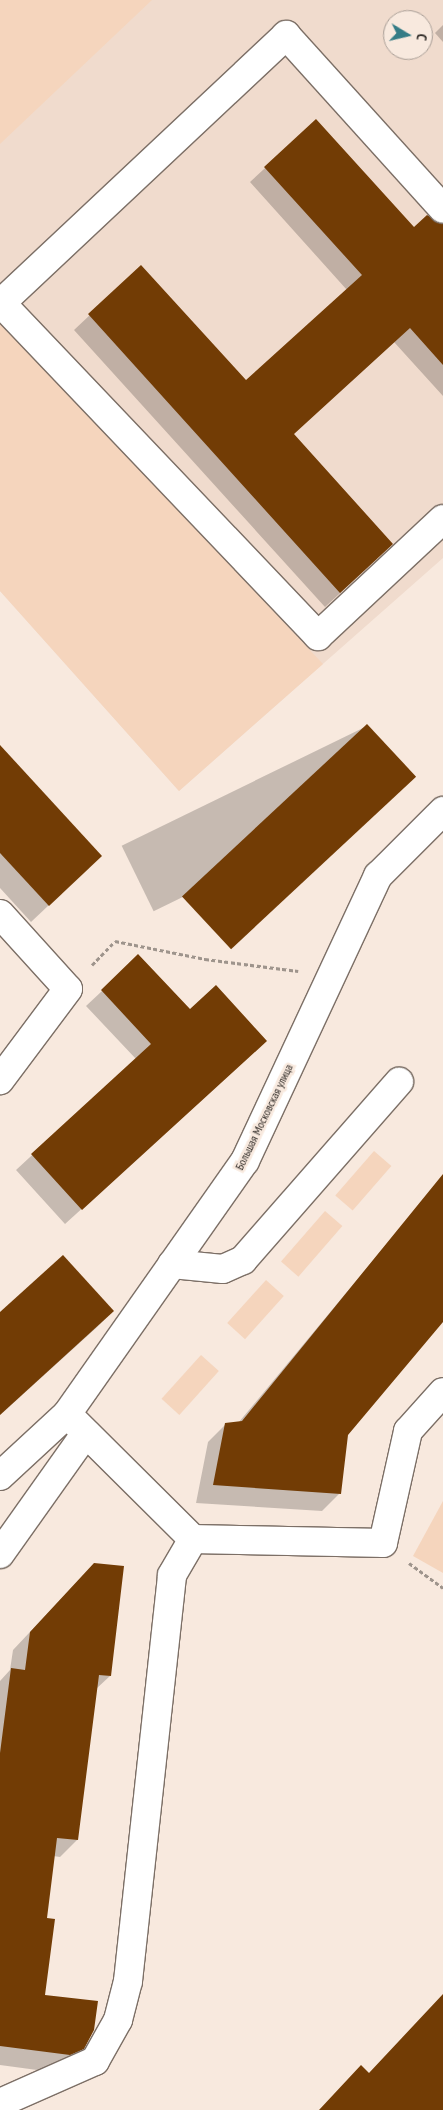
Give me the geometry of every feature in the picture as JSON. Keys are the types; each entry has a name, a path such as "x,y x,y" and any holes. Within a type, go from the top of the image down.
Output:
{"street":[{"path":"443,209 286,35 0,304 318,636 443,519"},
{"name":"Большая Московская улица","path":"0,1476 76,1423 172,1264 244,1161 378,876 443,811"},
{"path":"0,914 68,988 0,1080"},
{"path":"172,1264 223,1268 243,1260 399,1082"},
{"path":"0,1554 76,1423 193,1538 382,1544 408,1431 443,1392"},
{"path":"0,2103 95,2061 118,2020 128,1981 172,1574 193,1538"}],"path":[{"path":"68,988 115,941 205,959 332,975"},
{"path":"382,1544 443,1588"}],"shaded area":[{"path":"0,0 443,0 443,558 179,791 0,591"},
{"path":"0,0 152,0 0,144"},
{"path":"0,321 323,664 179,791 0,591"},
{"path":"374,1151 391,1166 353,1211 335,1196"},
{"path":"325,1211 342,1226 298,1277 281,1262"},
{"path":"266,1280 284,1296 245,1339 227,1323"},
{"path":"201,1355 219,1371 179,1415 162,1399"},
{"path":"443,1501 443,1573 413,1556"}],"building":[{"path":"316,119 414,227 427,215 443,224 443,365 410,328 294,434 393,544 340,593 88,314 141,265 246,380 362,275 264,167"},
{"path":"367,724 416,777 231,949 182,897"},
{"path":"0,745 102,856 49,906 0,853"},
{"path":"138,954 190,1009 216,985 267,1041 82,1210 31,1154 151,1044 101,990"},
{"path":"443,1174 443,1322 348,1435 341,1494 213,1485 225,1423 242,1421"},
{"path":"63,1255 114,1311 0,1415 0,1312"},
{"path":"94,1563 124,1566 111,1676 99,1675 78,1840 57,1838 47,1918 55,1919 45,1995 98,2001 94,2030 84,2049 70,2055 0,2046 0,1753 11,1668 25,1670 30,1632"},
{"path":"443,1994 443,2110 319,2110 361,2065 369,2073"}]}
